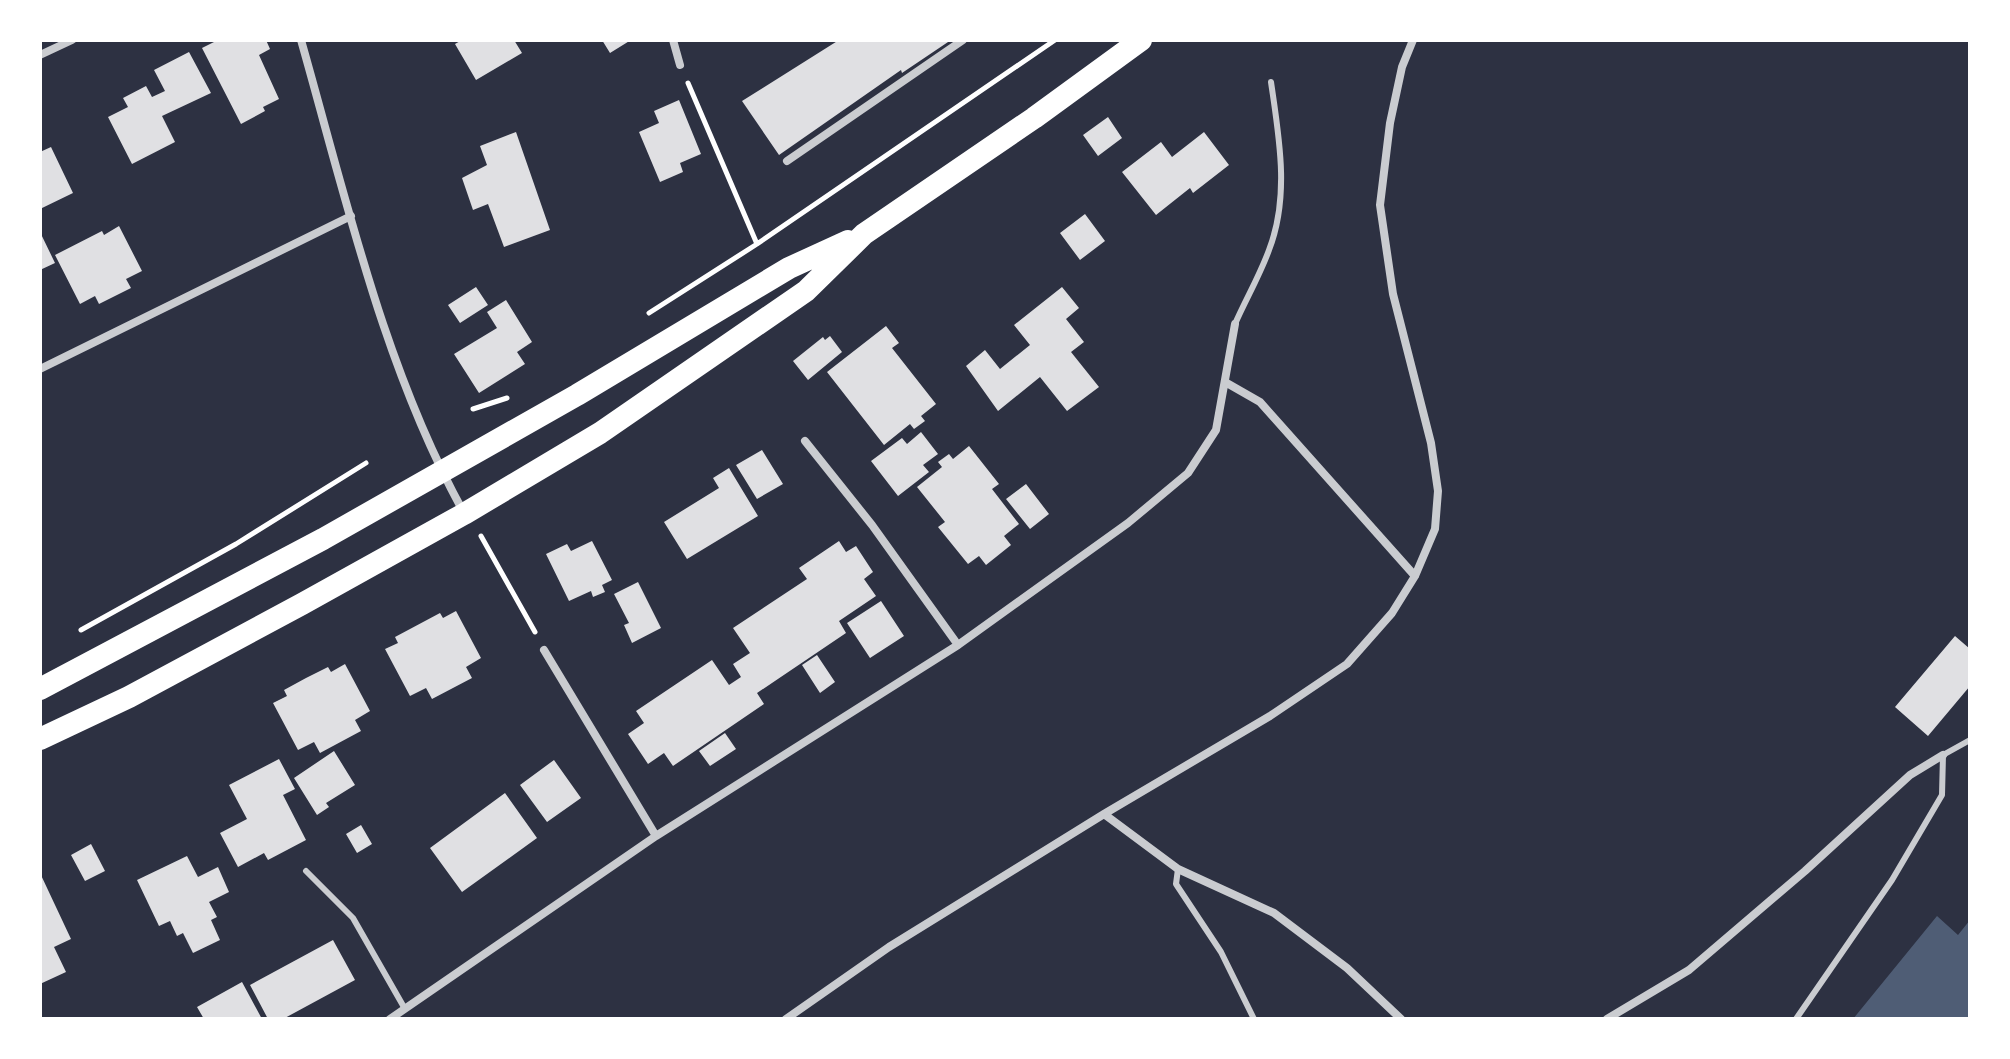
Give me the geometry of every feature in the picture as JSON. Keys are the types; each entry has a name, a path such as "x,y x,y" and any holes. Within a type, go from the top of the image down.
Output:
{"highway":[{"path":"40,689 323,539 590,388 789,268 864,234 1034,118 1141,40"},
{"path":"40,739 143,690 470,521 806,291 864,234"}],"street":[{"path":"40,55 72,40"},
{"path":"301,40 372,289 422,429 441,472 470,521"},
{"path":"673,40 680,65"},
{"path":"787,161 963,40"},
{"path":"786,1019 889,947 1270,716 1347,664 1392,613 1415,576 1435,529 1438,491 1431,443 1393,294 1380,205 1390,123 1402,67 1413,40"},
{"path":"40,369 351,216"},
{"path":"390,1019 656,836 958,645 1128,523 1188,473 1216,430 1235,324"},
{"path":"1225,382 1260,402 1415,576"},
{"path":"805,441 872,525 958,645"},
{"path":"544,650 656,836"},
{"path":"1607,1019 1689,970 1805,871 1910,775 1943,755"},
{"path":"1104,814 1178,869 1274,913 1347,968 1401,1019"}],"lane":[{"path":"1235,324 1276,227 1281,188 1281,147 1271,82"},
{"path":"1796,1019 1892,880 1942,795 1943,755 1970,740"},
{"path":"1178,869 1176,884 1221,952 1254,1019"},
{"path":"306,871 353,918 405,1009"}],"path":[{"path":"639,319 757,244 1055,40"},
{"path":"680,65 757,244"},
{"path":"473,409 520,391"},
{"path":"78,632 236,544 366,463"},
{"path":"470,521 544,650"}],"water":[{"path":"1937,916 1958,935 1970,920 1970,1019 1853,1019"}],"building":[{"path":"218,40 266,40 270,49 259,55 279,99 241,124 202,48"},
{"path":"462,40 514,40 522,53 476,80 455,44"},
{"path":"602,40 631,40 610,53"},
{"path":"839,40 951,40 902,73 901,70 779,155 742,101"},
{"path":"189,52 211,93 162,116 175,142 132,164 108,117 128,107 123,98 146,86 152,97 165,91 154,70"},
{"path":"679,100 701,154 680,163 683,172 660,182 639,132 659,123 654,111"},
{"path":"1108,117 1122,138 1098,156 1083,135"},
{"path":"516,132 550,230 504,247 488,204 473,210 462,178 487,165 480,146"},
{"path":"1204,132 1229,165 1193,193 1190,188 1156,215 1122,172 1161,142 1172,157"},
{"path":"51,147 73,193 40,209 40,152"},
{"path":"1085,214 1105,241 1080,260 1060,233"},
{"path":"119,226 142,271 126,279 131,288 99,304 95,296 80,304 55,255 102,231 104,235"},
{"path":"40,232 55,263 40,270"},
{"path":"476,287 488,305 460,323 448,305"},
{"path":"1062,287 1079,308 1066,319 1084,342 1071,352 1099,387 1067,411 1040,377 998,411 966,366 985,350 1000,369 1030,345 1014,325"},
{"path":"506,300 532,342 517,352 525,364 479,393 454,354 497,328 487,312"},
{"path":"886,326 899,343 892,348 936,404 921,416 925,421 914,429 910,424 884,445 827,372"},
{"path":"830,336 842,352 808,380 793,361 823,337 825,340"},
{"path":"921,432 938,454 923,465 929,472 898,496 871,461 902,438 907,444"},
{"path":"969,446 999,484 992,489 1019,524 1004,536 1011,545 986,565 979,556 968,564 938,527 945,522 917,487 942,467 938,462 949,454 953,459"},
{"path":"762,450 783,484 757,499 736,465"},
{"path":"729,468 758,516 687,559 664,522 719,488 713,478"},
{"path":"1026,484 1049,514 1030,529 1006,499"},
{"path":"592,541 612,580 602,585 605,592 593,597 591,591 569,601 546,554 567,544 571,551"},
{"path":"839,541 846,552 856,546 873,572 864,579 876,596 839,621 846,633 757,693 764,704 673,766 664,753 648,764 628,734 644,723 636,711 712,660 729,685 741,677 733,664 750,653 733,628 807,579 799,568"},
{"path":"638,582 661,628 632,643 624,625 629,623 614,594"},
{"path":"881,601 904,636 870,658 847,623"},
{"path":"456,611 481,658 466,667 472,678 432,699 426,688 410,696 385,649 398,643 395,637 440,613 443,618"},
{"path":"1955,636 1970,649 1970,686 1928,736 1895,707"},
{"path":"817,655 835,682 820,693 802,665"},
{"path":"345,664 370,711 355,720 361,731 320,753 314,742 298,750 273,703 287,696 284,690 306,678 328,667 331,672"},
{"path":"725,733 736,749 710,766 699,751"},
{"path":"334,751 355,785 326,803 329,807 317,815 294,778"},
{"path":"279,759 295,789 283,795 306,840 268,860 264,853 238,867 220,833 247,819 229,785"},
{"path":"554,760 581,798 547,822 520,785"},
{"path":"505,793 537,838 462,892 430,848"},
{"path":"361,825 372,844 357,853 346,834"},
{"path":"91,844 105,871 85,881 71,855"},
{"path":"187,856 198,877 218,867 229,892 209,902 217,917 211,920 220,940 193,953 183,933 177,936 170,921 159,926 137,880"},
{"path":"40,873 71,939 54,947 66,972 40,984"},
{"path":"333,940 355,980 283,1019 268,1019 250,985"},
{"path":"242,982 262,1019 204,1019 197,1007"}]}
